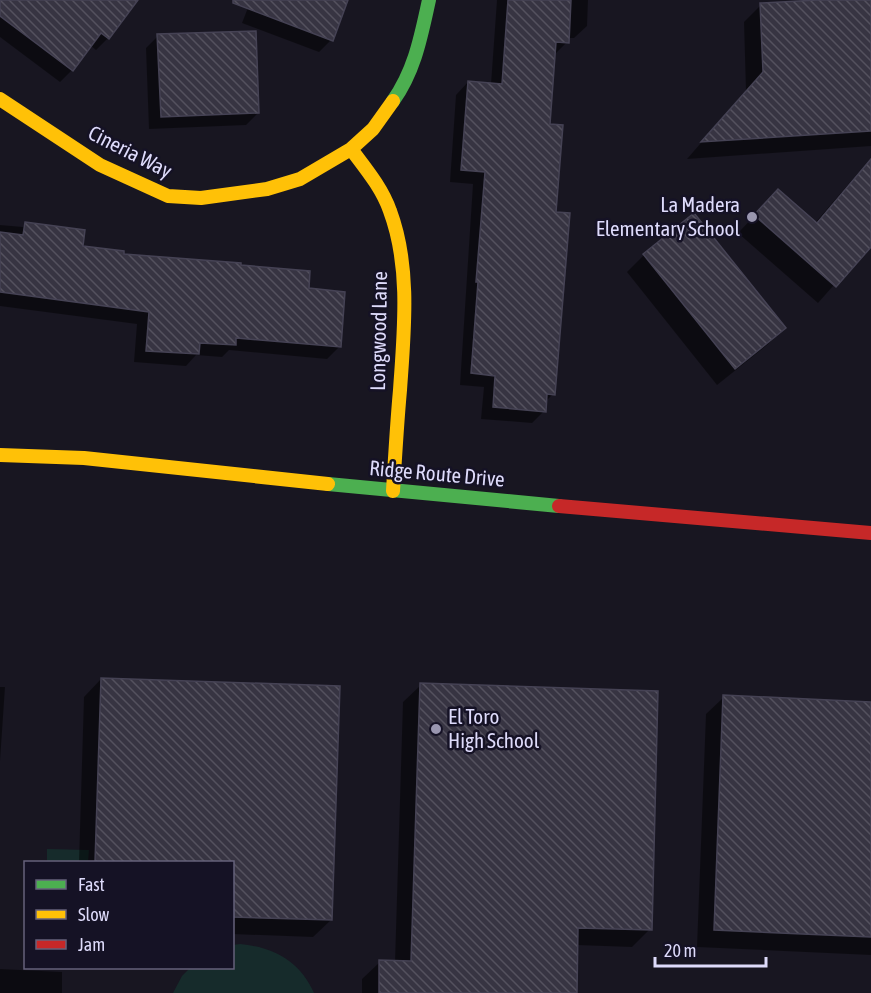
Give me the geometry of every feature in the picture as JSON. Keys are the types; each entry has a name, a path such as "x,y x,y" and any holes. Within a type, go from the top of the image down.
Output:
{"street":[{"name":"Cineria Way","path":"0,99 100,165 168,196 201,198 267,189 300,179 351,149 373,129 406,82 419,45 429,0"},
{"name":"Longwood Lane","path":"351,149 382,192 393,218 400,250 404,286 404,327 393,491"},
{"name":"Ridge Route Drive","path":"0,455 84,458 393,491 871,533"}],"green space":[{"path":"47,849 89,850 88,861 47,861"},
{"path":"234,945 264,948 284,958 301,972 314,993 173,993 182,976 189,969 234,969"}],"building":[{"path":"0,0 138,0 109,39 101,33 73,71 0,16"},
{"path":"233,0 348,0 333,41 233,3"},
{"path":"508,0 571,0 569,43 556,42 550,124 563,125 556,212 570,213 555,395 547,394 546,412 493,407 495,376 471,373 485,172 461,170 468,81 502,84"},
{"path":"871,0 871,131 701,142 763,72 760,3"},
{"path":"256,31 259,113 161,117 157,34"},
{"path":"871,159 871,247 836,287 754,215 778,189 817,223"},
{"path":"694,213 786,328 735,369 643,254"},
{"path":"25,222 85,230 83,246 124,251 124,254 310,271 309,288 345,292 341,347 236,338 236,345 200,343 199,354 146,351 149,312 0,292 0,232 23,235"},
{"path":"101,678 340,686 332,920 234,917 234,861 95,861"},
{"path":"420,683 658,691 652,930 578,928 577,993 379,993 379,960 411,961"},
{"path":"723,695 871,702 871,937 714,930"}],"traffic: fast":[{"path":"393,101 412,65 429,0"},
{"path":"328,484 559,506"}],"traffic: slow":[{"path":"0,99 100,165 168,196 201,198 267,189 300,179 351,149 373,129 393,101"},
{"path":"351,149 383,194 397,232 401,254 404,323 393,491"},
{"path":"0,455 84,458 328,484"}],"traffic: jam":[{"path":"559,506 871,533"}],"place":[{"name":"La Madera Elementary School","path":"752,217"},
{"name":"El Toro High School","path":"436,729"}]}
